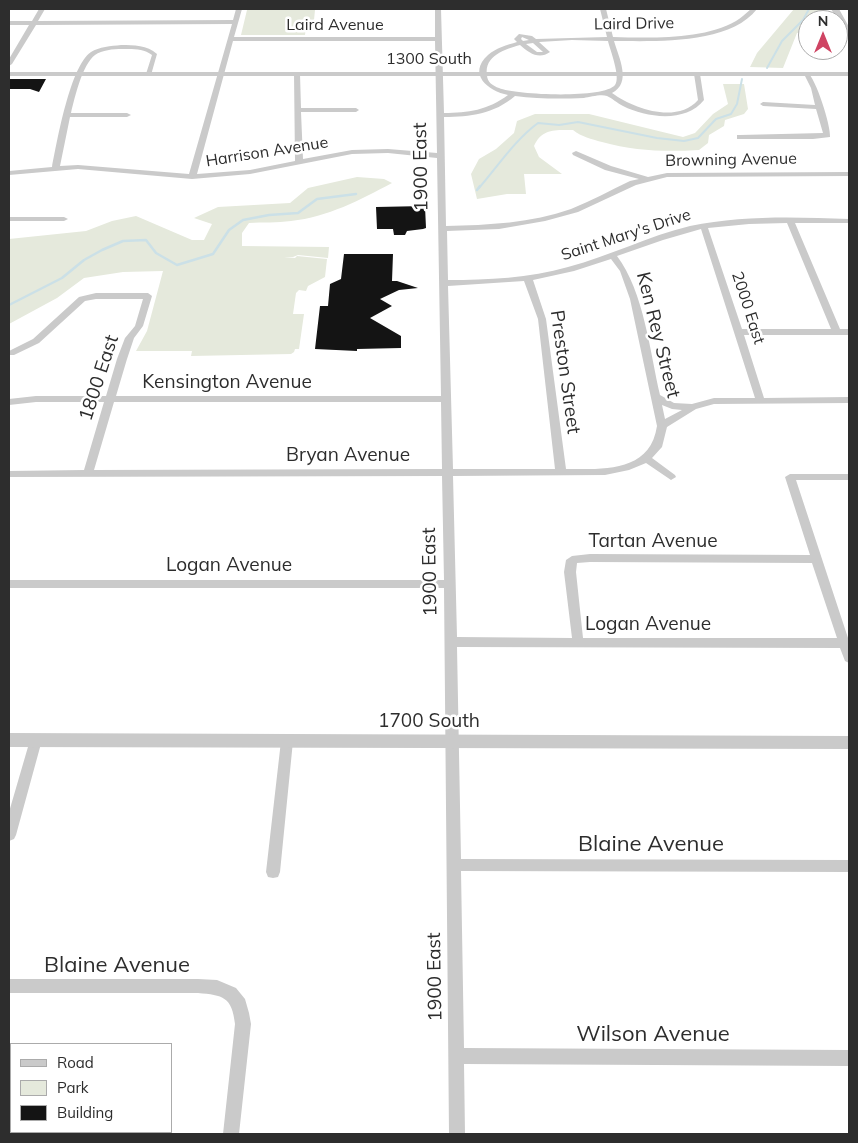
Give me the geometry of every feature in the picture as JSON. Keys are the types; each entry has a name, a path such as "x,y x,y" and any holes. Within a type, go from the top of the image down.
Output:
{"street":[{"path":"9,64 42,9"},
{"path":"192,177 240,9"},
{"name":"1900 East","path":"438,9 451,642 457,1134"},
{"path":"483,74 485,82 490,86 512,95 587,95 607,93 619,85 621,81 603,9"},
{"name":"Laird Drive","path":"522,44 517,39 518,36 529,36 536,41 566,38 673,38 708,33 736,24 745,19 754,9"},
{"path":"835,9 849,32"},
{"path":"9,23 236,22"},
{"name":"Laird Avenue","path":"231,39 439,39"},
{"path":"522,44 534,54 547,53 536,41"},
{"name":"Laird Drive","path":"483,74 484,64 489,57 502,49 522,44"},
{"path":"56,168 80,74 87,59 94,53 106,49 122,47 140,48 153,53 155,57 149,74"},
{"name":"1300 South","path":"9,74 849,74"},
{"path":"297,74 299,162"},
{"path":"607,93 624,104 643,110 662,113 682,112 693,108 701,100 697,74"},
{"path":"740,136 826,136 827,131 820,107 807,74"},
{"path":"440,115 487,111 512,95"},
{"path":"763,104 820,107"},
{"path":"298,110 356,110"},
{"path":"69,115 126,115"},
{"name":"Harrison Avenue","path":"9,173 78,167 192,177 250,172 328,155 368,151 440,156"},
{"path":"576,153 608,168 646,179"},
{"name":"Browning Avenue","path":"442,229 499,227 545,220 575,210 646,179 678,174 849,174"},
{"path":"9,220 64,220"},
{"path":"790,221 837,332"},
{"name":"Saint Mary's Drive","path":"443,283 528,279 571,269 613,256 675,233 736,222 849,221"},
{"name":"2000 East","path":"704,227 760,400"},
{"name":"Ken Rey Street","path":"613,256 624,271 632,292 662,426"},
{"name":"Preston Street","path":"528,279 542,319 561,472"},
{"name":"1800 East","path":"10,354 36,341 82,299 96,296 148,296 139,326 128,345 88,474"},
{"path":"739,332 849,332"},
{"path":"656,397 672,406 693,406 719,400 849,400"},
{"name":"Kensington Avenue","path":"9,402 36,399 445,399"},
{"path":"671,477 647,459 659,443 662,426 693,406"},
{"name":"Bryan Avenue","path":"9,474 604,472 636,465 647,459"},
{"path":"849,477 790,477 817,559 844,624 844,643 849,658"},
{"name":"Tartan Avenue","path":"578,642 570,572 572,560 590,558 817,559"},
{"name":"Logan Avenue","path":"9,584 450,584"},
{"name":"Logan Avenue","path":"451,642 844,643"},
{"name":"1700 South","path":"9,740 849,743"},
{"path":"9,835 36,740"},
{"path":"273,872 287,741"},
{"name":"Blaine Avenue","path":"454,865 849,866"},
{"name":"Blaine Avenue","path":"9,986 198,986 224,989 235,996 242,1008 243,1024 231,1134"},
{"name":"Wilson Avenue","path":"456,1056 849,1058"}],"green space":[{"path":"794,9 825,9 798,10 798,33 783,68 750,67 757,53"},
{"path":"247,10 315,10 314,20 307,20 305,35 241,35"},
{"path":"723,84 744,84 748,109 744,114 725,120 724,126 709,135 708,143 699,150 662,151 638,149 594,140 573,130 550,131 541,136 534,146 539,157 562,174 524,174 526,194 507,194 477,199 471,174 479,159 496,149 514,133 517,121 535,114 589,114 683,137 695,133 713,114 728,104"},
{"path":"357,177 384,179 392,183 331,212 291,221 249,223 242,233 242,246 329,247 328,258 298,255 284,257 295,258 297,256 327,259 325,277 308,286 306,291 299,290 296,293 293,314 304,314 299,349 295,349 291,354 191,356 192,351 136,351 147,331 163,271 123,272 84,278 57,298 9,324 9,239 86,231 112,221 136,216 192,240 204,240 212,224 194,218 218,207 290,203 308,188"}],"building":[{"path":"9,79 46,79 39,92 30,89 9,89"},
{"path":"425,206 426,228 407,231 405,235 394,235 393,229 377,229 376,207"},
{"path":"344,254 393,254 392,281 418,288 399,290 380,299 392,306 370,318 401,336 401,348 357,349 357,351 315,349 320,306 328,306 330,284 341,279"}],"waterway":[{"path":"767,68 782,41 803,20 809,9"},
{"path":"479,188 514,145 538,123 559,125 578,122 657,138 684,141 698,138 716,119 731,114 737,104 742,79"},
{"path":"477,190 480,186"},
{"path":"9,305 62,278 84,260 123,241 146,240 156,253 177,265 213,254 229,230 243,220 269,215 298,213 317,199 356,194"}]}
